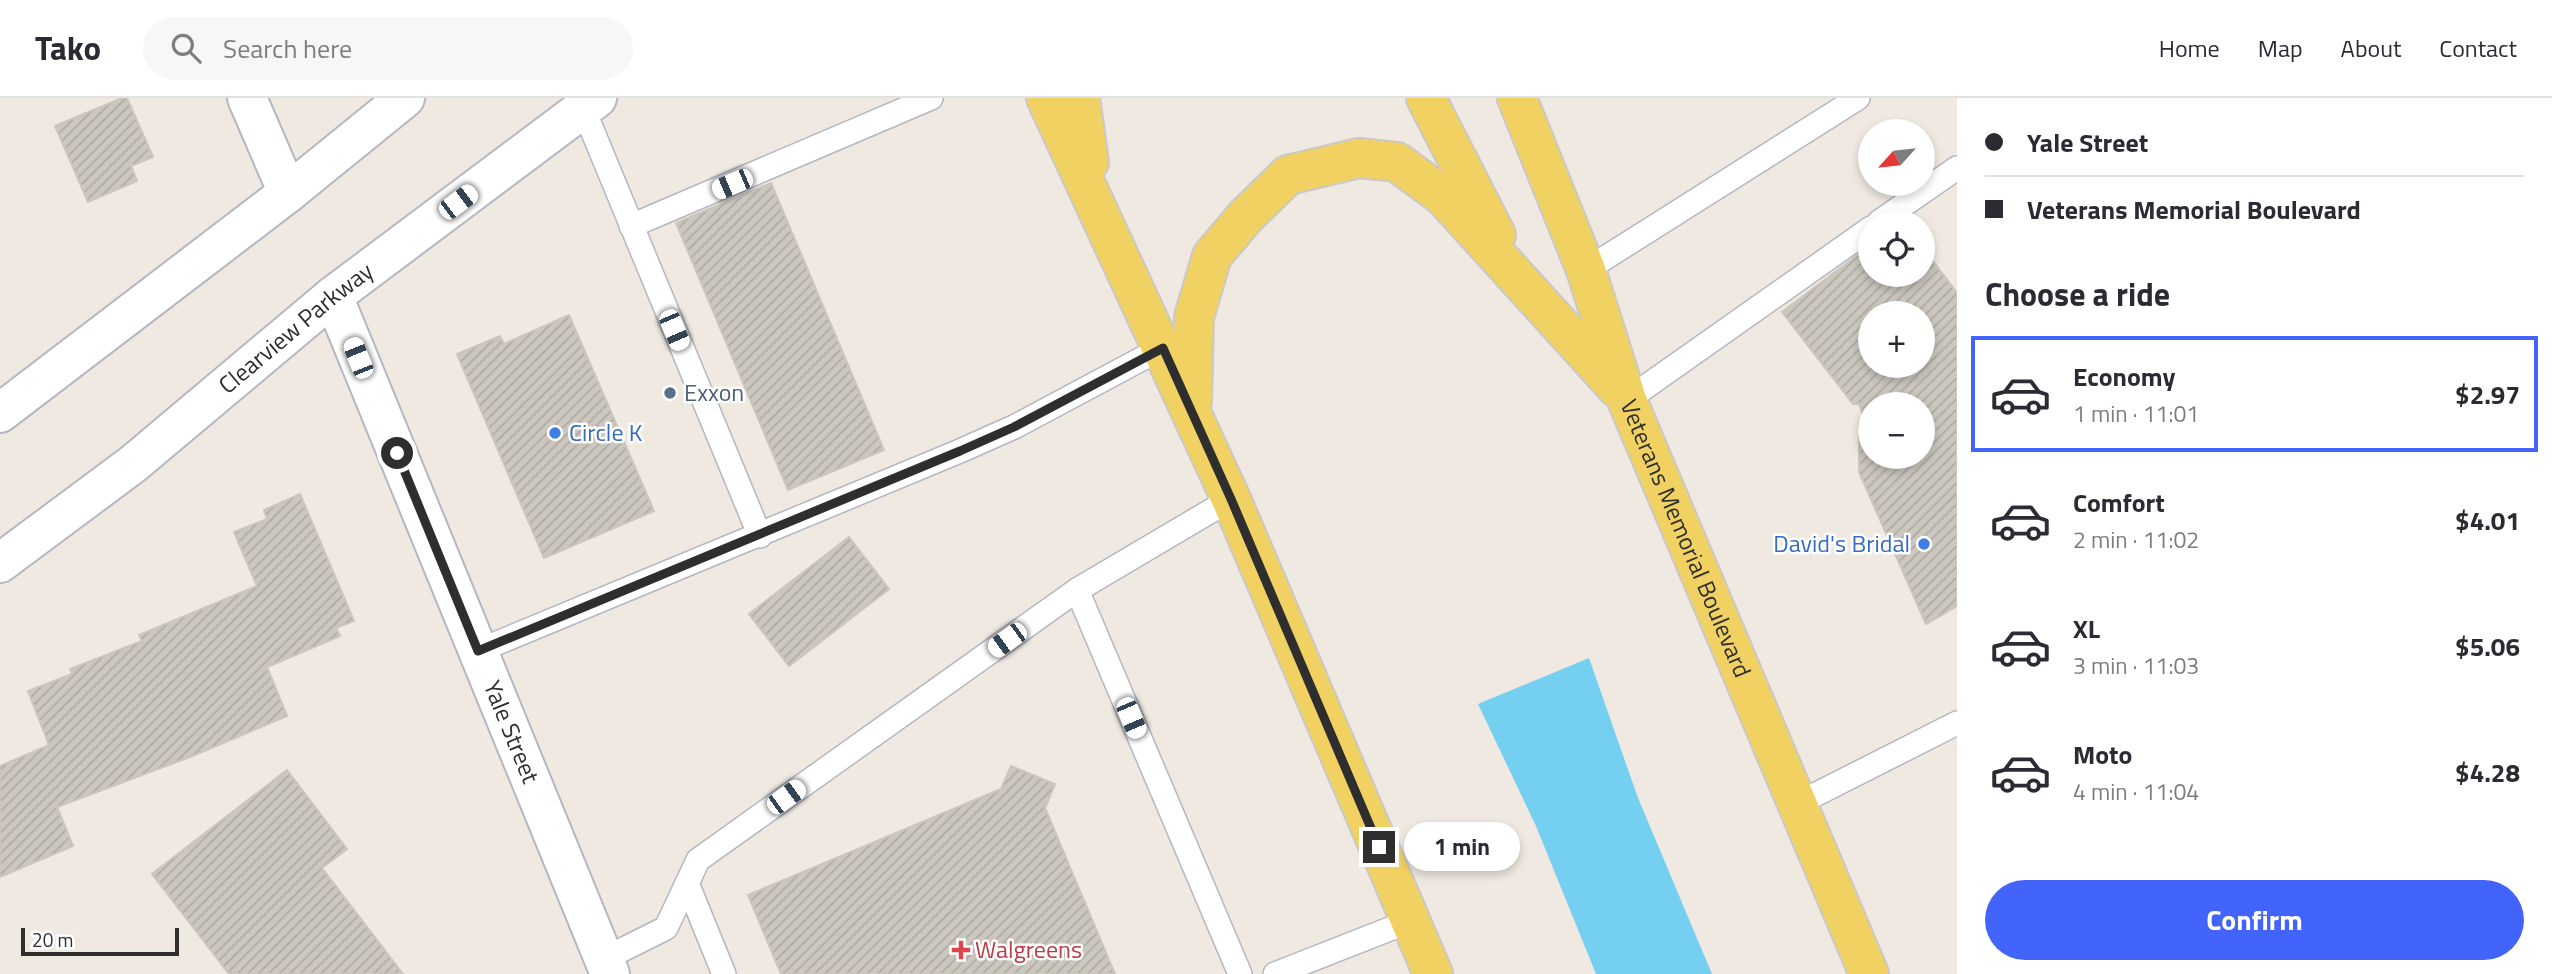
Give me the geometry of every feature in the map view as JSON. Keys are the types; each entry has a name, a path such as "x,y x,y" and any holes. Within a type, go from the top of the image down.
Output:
{"main road":[{"path":"247,98 288,193"},
{"path":"0,413 288,193 405,98"},
{"path":"1046,98 1231,499 1433,974"},
{"path":"1080,98 1093,196"},
{"path":"1426,98 1517,277"},
{"name":"Veterans Memorial Boulevard","path":"1517,98 1586,270 1627,400 1869,974"},
{"name":"Clearview Parkway","path":"0,563 132,464 333,296 590,103"},
{"path":"1191,415 1194,317 1212,256 1246,216 1288,175 1359,158 1397,162 1443,195 1627,400"},
{"name":"Yale Street","path":"333,296 607,967"}],"lane":[{"path":"631,226 931,98"},
{"path":"1586,270 1858,98"},
{"path":"590,103 631,226 760,536"},
{"path":"1896,210 1957,168"},
{"path":"1627,400 1858,237"},
{"path":"478,651 760,536 1014,427 1163,348"},
{"path":"607,967 666,928 698,860 1077,590 1231,499"},
{"path":"1077,590 1240,974"},
{"path":"1799,803 1957,723"},
{"path":"687,883 724,974"},
{"path":"1275,974 1410,922"}],"water":[{"path":"1589,658 1638,798 1712,974 1596,974 1536,826 1478,704"}],"building":[{"path":"127,98 153,157 131,166 137,181 88,202 55,126"},
{"path":"771,183 884,450 788,490 676,223"},
{"name":"David's Bridal","path":"1858,255 1858,287 1935,287 1935,264 1957,293 1957,606 1926,624 1859,469 1935,469 1935,392 1858,392 1858,404 1853,404 1782,312"},
{"name":"Circle K","path":"569,315 654,511 544,558 457,354 500,336 504,344"},
{"path":"300,494 354,621 336,628 340,636 267,667 287,716 190,757 57,807 73,846 0,877 0,766 49,745 28,691 72,674 70,669 142,641 139,635 257,586 234,532 267,519 264,510"},
{"path":"849,537 889,589 789,666 749,614"},
{"path":"1011,766 1055,784 1045,808 1115,974 781,974 748,895 1001,789"},
{"path":"287,770 347,849 322,868 403,974 229,974 152,874"}],"place":[{"name":"Exxon","path":"670,393"},
{"name":"Circle K","path":"555,433"},
{"name":"David's Bridal","path":"1924,544"},
{"name":"Walgreens","path":"961,950"}],"route":[{"path":"397,453 478,651 960,451 1014,427 1163,348 1231,499 1379,847"}]}
